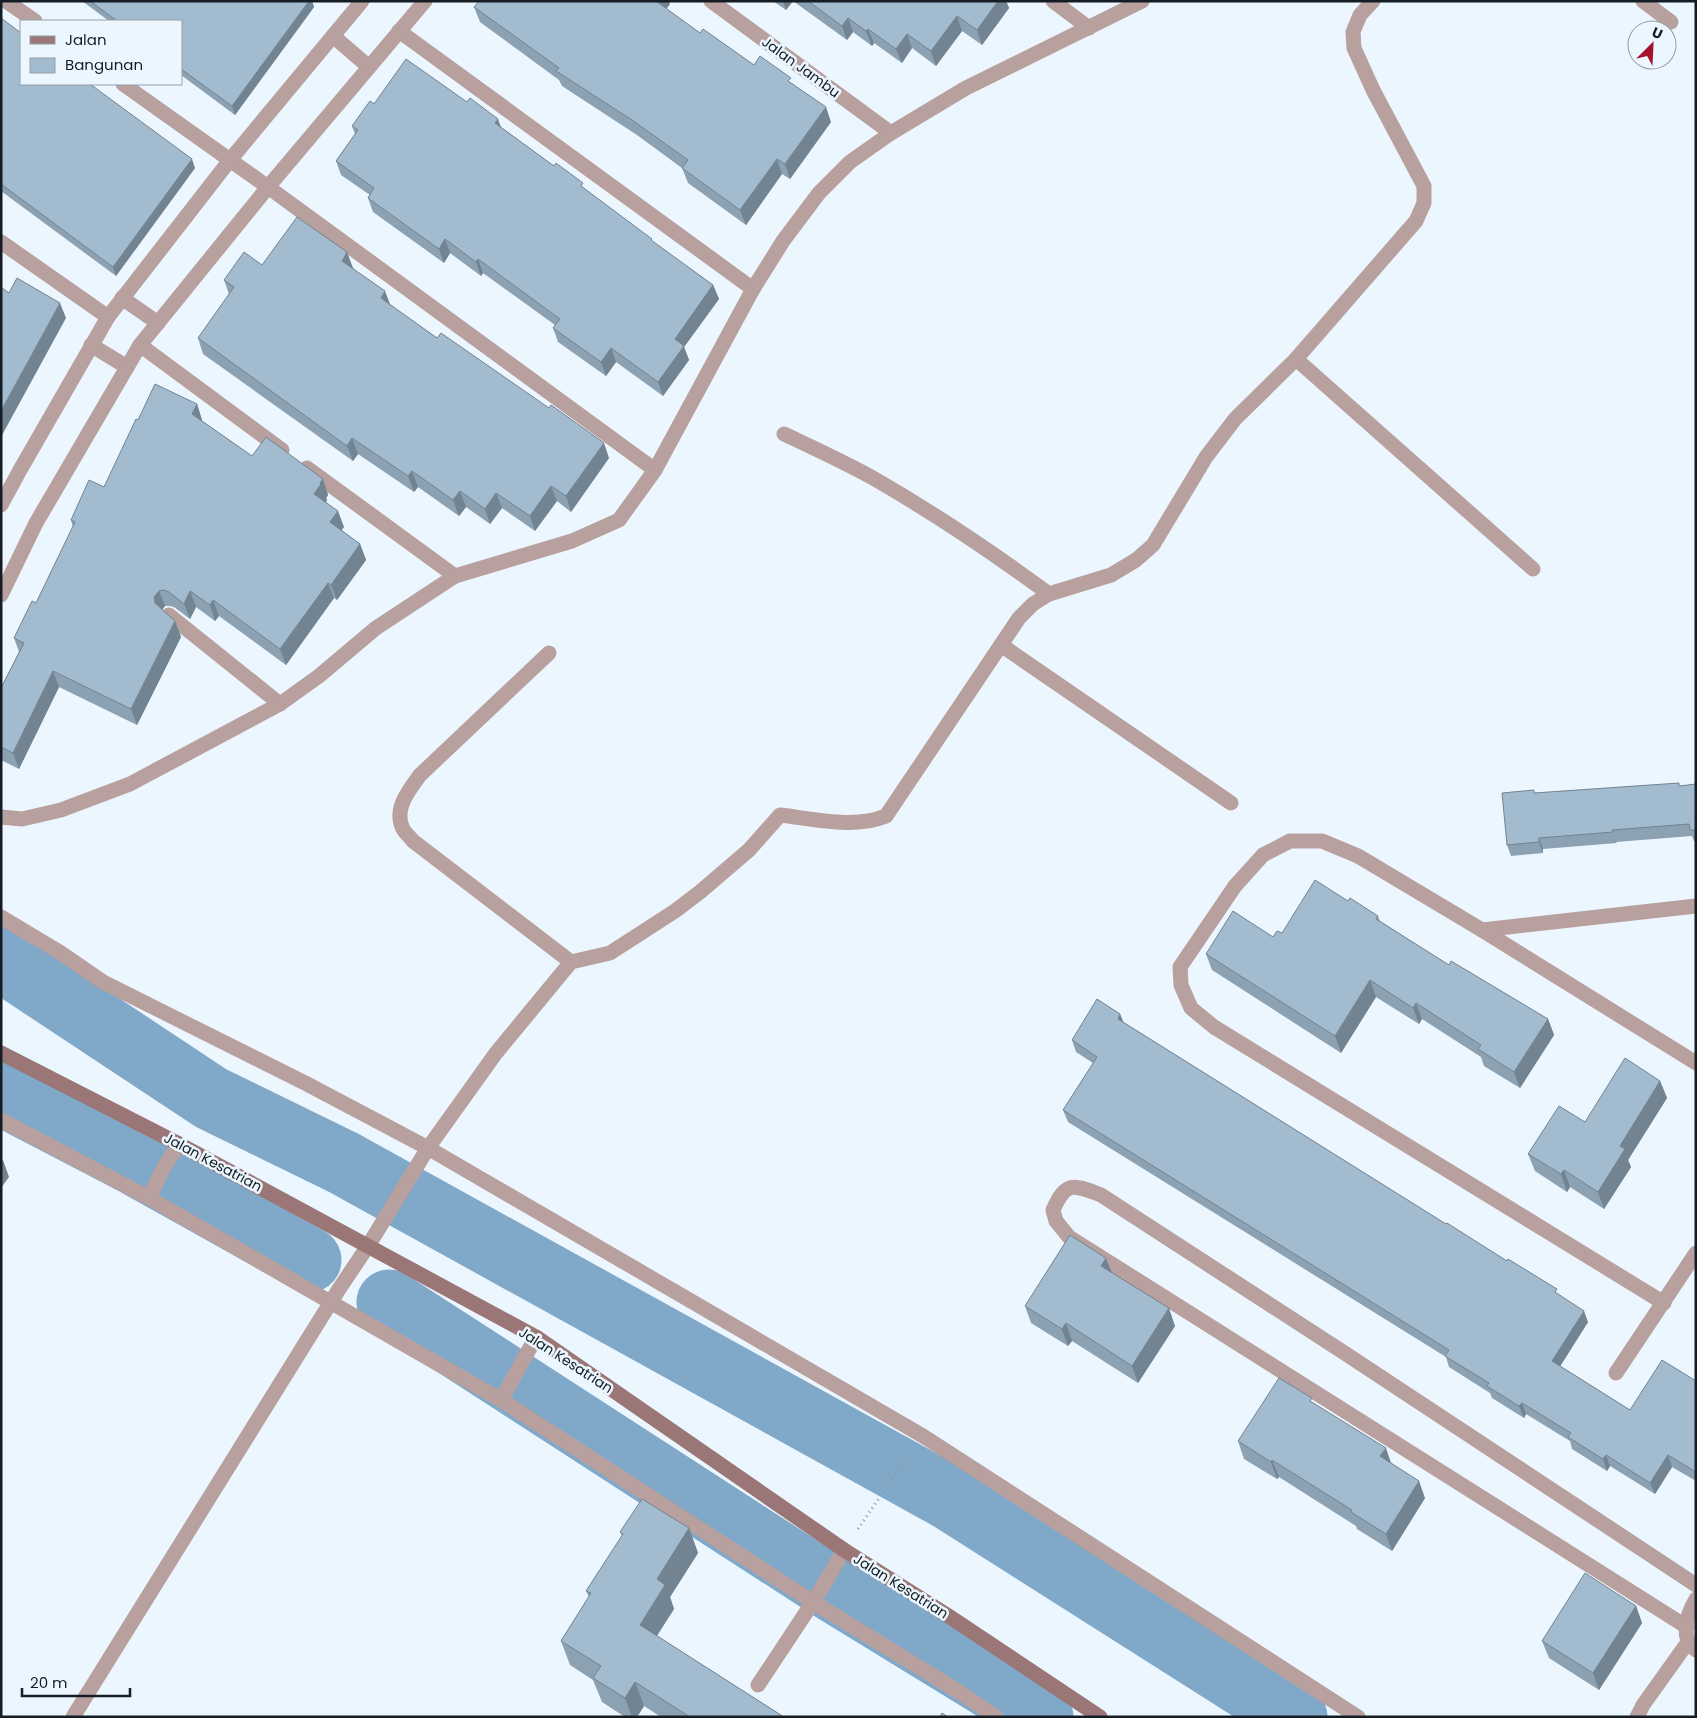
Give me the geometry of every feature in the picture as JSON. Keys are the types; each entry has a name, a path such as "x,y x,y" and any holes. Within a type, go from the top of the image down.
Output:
{"street":[{"path":"6,1 33,20"},
{"path":"1,595 36,523 140,346 268,187 424,1"},
{"name":"Jalan Jambu","path":"711,1 891,133"},
{"path":"1053,1 1089,28"},
{"path":"1,817 22,819 61,810 130,784 280,704 320,676 376,628 455,576 572,541 619,520 655,470 753,288 819,193 850,162 891,133 966,88 1142,1"},
{"path":"73,1717 335,1295 383,1222 414,1168 496,1053 571,962 610,953 675,911 749,850 780,816 851,823 872,822 886,816 1019,618 1033,604 1049,594 1111,575 1136,560 1153,545 1206,457 1235,419 1296,359 1416,221 1424,203 1424,186 1373,90 1354,48 1353,32 1360,15 1372,1"},
{"path":"1643,1 1668,20"},
{"path":"1,505 108,317 230,160 360,2"},
{"path":"400,31 753,288"},
{"path":"333,36 369,67"},
{"path":"124,85 268,187 655,470"},
{"path":"1,242 108,317"},
{"path":"122,298 158,323"},
{"path":"92,345 127,367"},
{"path":"140,346 455,576"},
{"path":"1296,359 1533,569"},
{"path":"784,434 872,477 938,517 1049,594"},
{"path":"169,615 280,704"},
{"path":"1001,645 1231,804"},
{"path":"549,653 420,775 404,797 399,813 402,828 413,841 571,962"},
{"path":"1664,1303 1214,1027 1191,1008 1181,985 1180,967 1235,886 1263,855 1290,841 1322,841 1358,856 1482,930 1696,1063"},
{"path":"1482,930 1696,906"},
{"path":"1,917 61,953 103,982 307,1084 428,1148 922,1436 1358,1717"},
{"name":"Jalan Kesatrian","path":"1,1053 179,1144 536,1337 844,1550 947,1615 1100,1717"},
{"path":"1,1120 151,1192 335,1295 504,1395 996,1717"},
{"path":"151,1192 164,1166 179,1144"},
{"path":"1690,1640 1070,1237 1056,1221 1053,1210 1059,1196 1067,1188 1081,1187 1101,1195 1696,1585"},
{"path":"1616,1374 1696,1253"},
{"path":"504,1395 536,1337"},
{"path":"758,1685 815,1599 844,1550"},
{"path":"1637,1717 1643,1704 1690,1640 1689,1611 1696,1599"}],"path":[{"path":"853,1537 906,1458"}],"building":[{"path":"90,1 309,1 232,106 182,70 182,20 116,20"},
{"path":"479,1 656,1 700,33 703,29 754,65 760,56 791,78 788,81 826,107 785,164 777,159 740,210 682,168 688,160 632,120 556,71 559,68 474,7"},
{"path":"808,1 998,1 977,30 957,16 931,51 907,34 896,49 868,29 866,31 848,18 842,26"},
{"path":"1,18 20,32 20,85 91,85 192,159 113,267 1,184"},
{"path":"406,59 467,102 470,98 498,119 495,123 554,166 556,163 583,183 581,186 713,285 675,339 684,346 658,382 611,348 601,362 553,328 560,319 478,259 476,262 445,239 439,249 368,198 374,188 336,161 358,130 352,126 370,101 374,104"},
{"path":"297,217 347,252 342,261 385,291 381,298 437,338 441,333 549,408 551,405 604,443 566,496 551,486 530,516 496,493 485,509 460,491 453,500 412,471 408,476 352,438 347,446 198,338 234,287 224,280 244,252 262,265"},
{"path":"17,278 60,303 1,411 1,287 9,293"},
{"path":"155,384 197,404 192,414 252,456 266,437 323,479 314,494 338,511 330,522 360,544 331,585 328,583 280,649 213,600 210,605 190,591 184,604 169,592 159,591 154,597 155,603 175,621 131,709 53,671 13,753 1,747 1,688 24,643 14,638 32,601 36,603 75,522 71,520 89,480 104,487"},
{"path":"1679,783 1679,786 1696,784 1696,830 1690,830 1689,824 1612,830 1613,832 1539,838 1539,842 1507,845 1502,793 1534,790 1534,793"},
{"path":"1315,880 1348,901 1350,898 1378,916 1376,919 1449,965 1451,961 1548,1019 1514,1072 1478,1049 1481,1045 1416,1003 1413,1008 1370,980 1335,1036 1206,954 1233,911 1273,937 1277,931 1282,933"},
{"path":"1097,999 1120,1014 1118,1019 1446,1224 1557,1289 1555,1292 1584,1311 1552,1361 1630,1410 1662,1360 1696,1381 1696,1472 1668,1455 1650,1483 1606,1455 1603,1459 1568,1437 1571,1433 1522,1403 1519,1406 1487,1386 1489,1383 1445,1356 1449,1350 1063,1110 1097,1057 1072,1040"},
{"path":"1625,1058 1660,1081 1620,1146 1625,1149 1598,1192 1564,1170 1561,1174 1528,1154 1559,1106 1585,1122"},
{"path":"1070,1235 1106,1258 1101,1266 1169,1308 1132,1366 1066,1323 1062,1329 1025,1306"},
{"path":"1279,1378 1312,1398 1310,1401 1386,1448 1380,1456 1419,1481 1386,1534 1351,1512 1352,1510 1238,1441"},
{"path":"642,1499 689,1528 657,1579 665,1585 640,1625 784,1717 690,1717 635,1682 625,1698 593,1678 601,1666 561,1641 591,1593 586,1591 623,1534 620,1532"},
{"path":"1585,1573 1636,1606 1593,1673 1542,1641"},
{"path":"942,1713 948,1717 940,1717"}],"waterway":[{"path":"1,959 211,1098 344,1163 950,1498 1295,1717"},
{"path":"1,1093 137,1164 309,1260"},
{"path":"389,1302 834,1590 1041,1717"}]}
